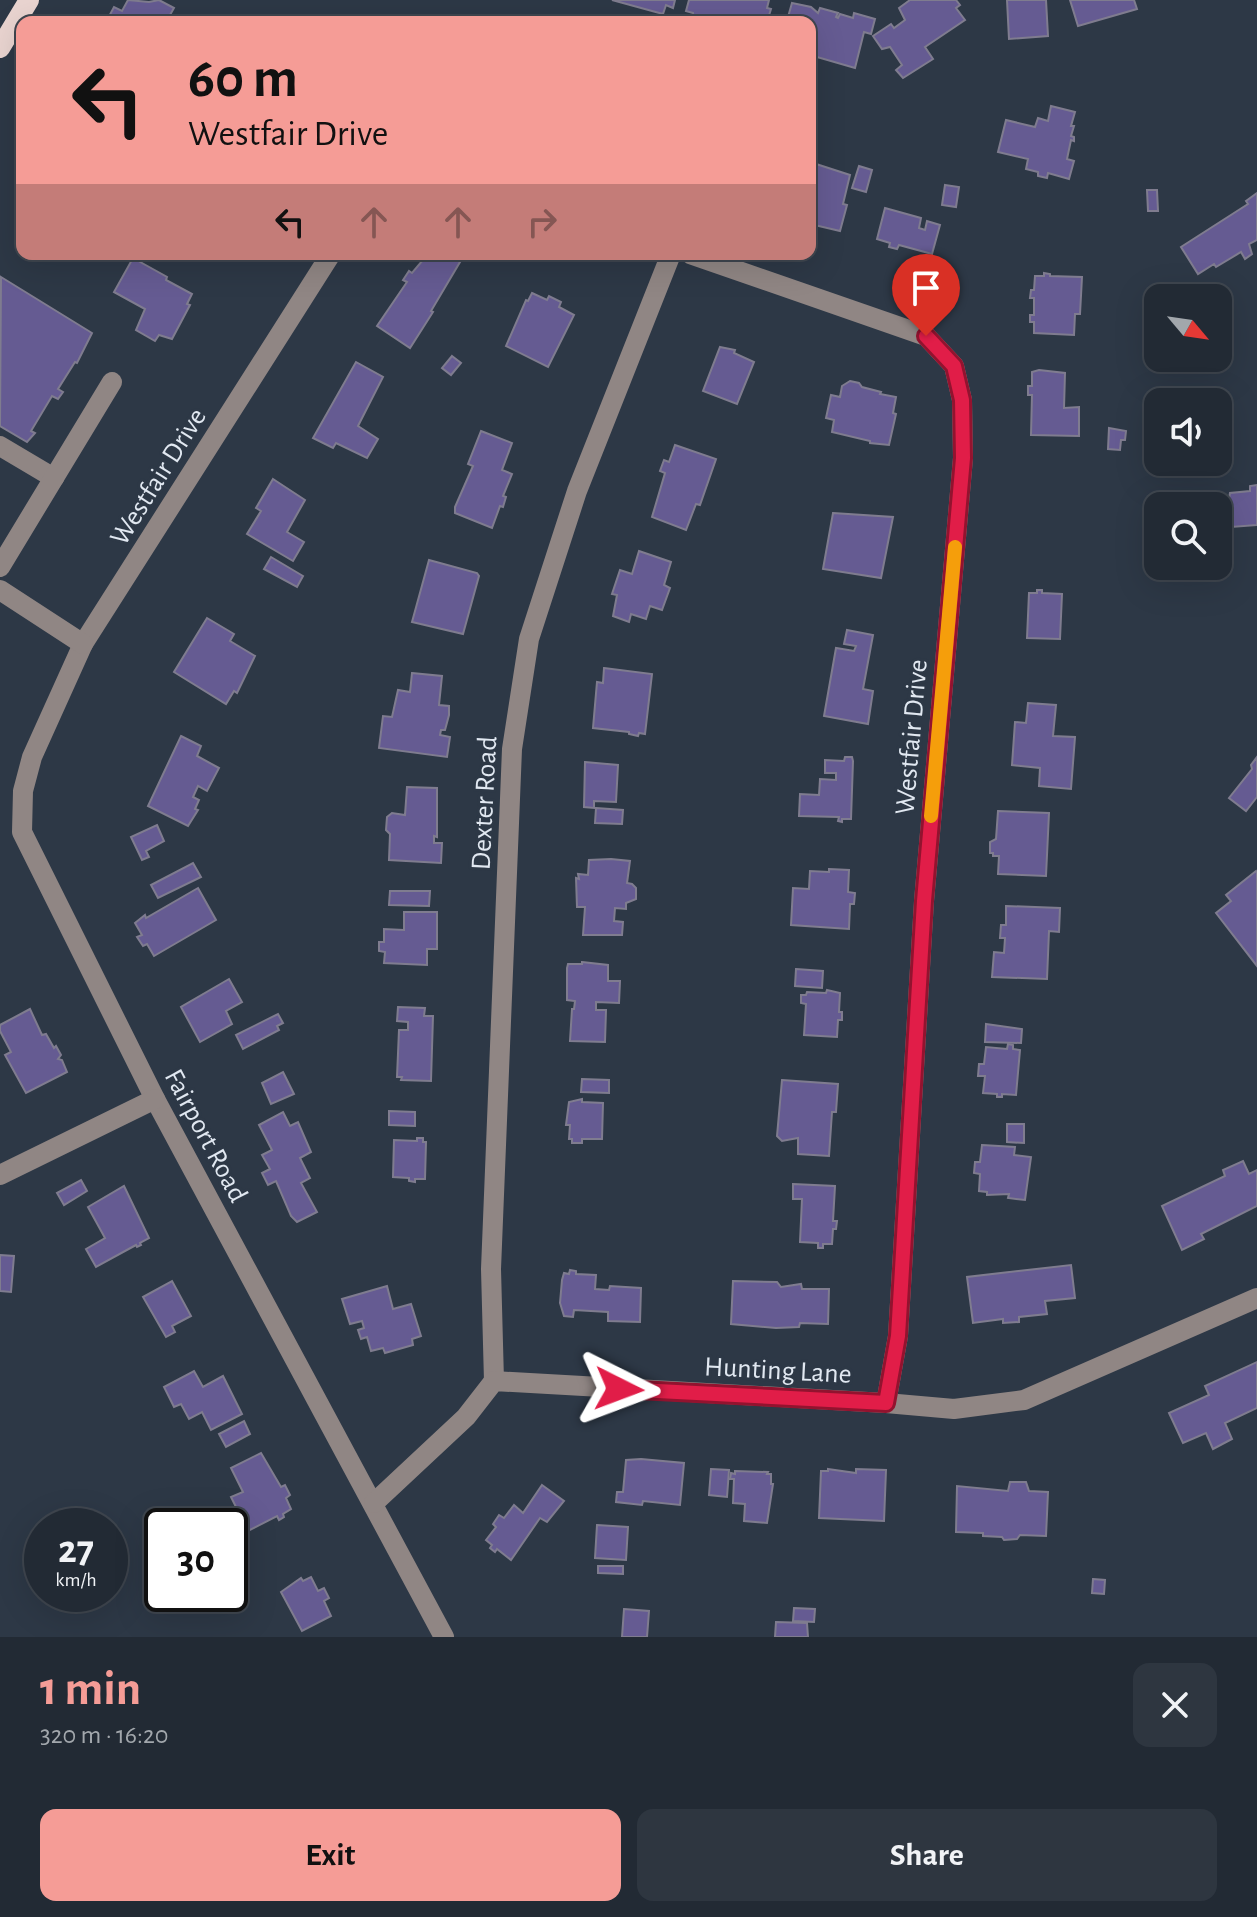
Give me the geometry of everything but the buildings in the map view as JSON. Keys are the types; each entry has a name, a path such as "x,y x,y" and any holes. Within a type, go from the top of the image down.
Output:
{"main road":[{"path":"0,48 16,22"}],"street":[{"name":"Westfair Drive","path":"83,644 327,260"},
{"name":"Dexter Road","path":"494,1381 491,1269 512,749 529,639 577,491 669,260"},
{"name":"Westfair Drive","path":"707,260 926,336 954,366 962,400 963,458 924,901 898,1336 886,1403"},
{"path":"0,567 112,382"},
{"path":"0,446 54,478"},
{"path":"0,590 83,644"},
{"name":"Fairport Road","path":"83,644 32,757 23,791 22,832 155,1099 444,1637"},
{"path":"0,1175 155,1099"},
{"name":"Hunting Lane","path":"494,1381 954,1409 1024,1400 1257,1298"},
{"path":"374,1503 466,1417 494,1381"}],"slow traffic":[{"path":"931,816 955,547"}],"route":[{"path":"619,1389 886,1403 898,1336 924,901 963,458 962,400 954,366 926,336"}]}
